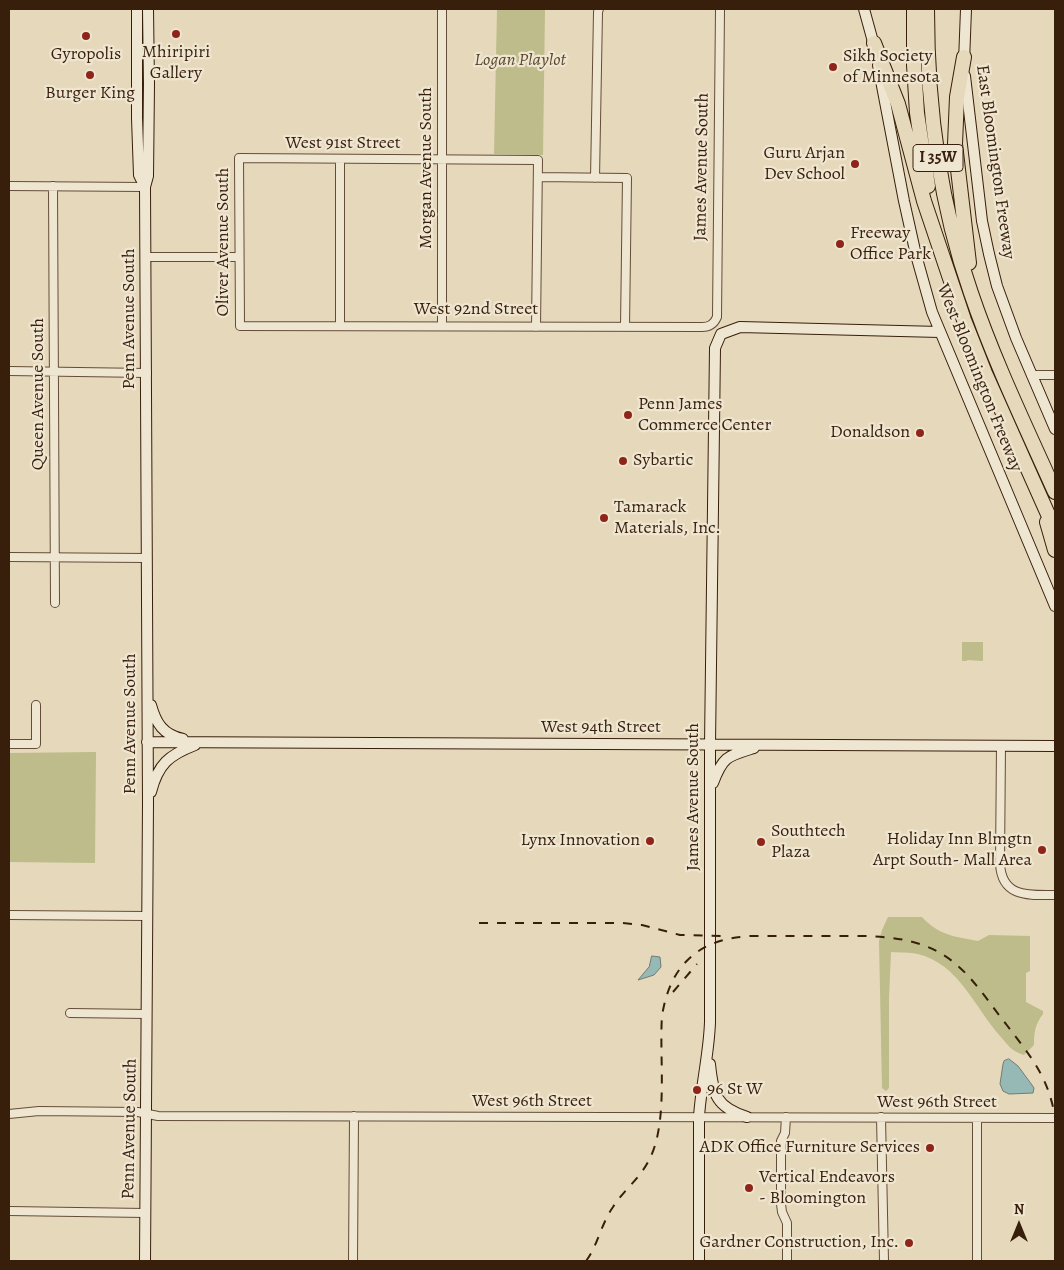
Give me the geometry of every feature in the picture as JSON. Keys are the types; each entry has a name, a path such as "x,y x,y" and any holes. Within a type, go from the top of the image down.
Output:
{"highway":[{"name":"I 35W","path":"914,9 914,65 917,113 924,162 945,262 964,320 985,373 1055,530"},
{"name":"I 35W","path":"927,9 928,82 936,148 956,245 987,338 1055,492"},
{"path":"874,44 898,104 924,201 945,262"},
{"path":"964,57 957,97 954,144 975,304"},
{"path":"1036,486 1055,550"}],"street":[{"name":"Penn Avenue South","path":"137,9 139,175 145,187"},
{"name":"Penn Avenue South","path":"145,1261 148,693 145,187 148,176 148,9"},
{"name":"Morgan Avenue South","path":"442,9 442,326"},
{"path":"595,178 599,9"},
{"name":"James Avenue South","path":"712,325 717,316 720,9"},
{"name":"West Bloomington Freeway","path":"864,9 874,44 914,246 932,312 1055,606"},
{"name":"East Bloomington Freeway","path":"966,9 964,57 966,95 988,254 997,286 1031,375 1055,428"},
{"name":"West 91st Street","path":"239,158 538,160 538,177"},
{"name":"Oliver Avenue South","path":"239,158 240,326"},
{"path":"340,159 340,326"},
{"path":"536,327 538,177 627,178 625,327"},
{"path":"9,186 145,187"},
{"name":"Queen Avenue South","path":"53,186 55,603"},
{"path":"146,257 239,257"},
{"name":"West 92nd Street","path":"240,326 702,327 712,325"},
{"name":"James Avenue South","path":"699,1261 699,1117 710,1022 710,744 714,350 721,334 740,328 940,332"},
{"path":"9,372 147,372"},
{"path":"1031,375 1055,375"},
{"path":"9,557 147,558"},
{"path":"148,693 154,715 161,729 174,737 201,742"},
{"path":"9,744 36,744 36,705"},
{"name":"West 94th Street","path":"147,742 1055,746"},
{"path":"148,802 157,773 167,759 181,750 201,742"},
{"path":"710,788 719,766 725,759 765,744"},
{"path":"1001,745 1000,864 1002,877 1008,886 1018,892 1032,895 1055,895"},
{"path":"9,915 147,916"},
{"path":"70,1013 147,1014"},
{"path":"708,1052 712,1086 719,1100 733,1112 747,1117"},
{"name":"West 96th Street","path":"9,1114 39,1111 138,1112 158,1116 1055,1118"},
{"path":"353,1261 354,1116"},
{"path":"786,1117 785,1133 781,1141 781,1204 787,1223 787,1261"},
{"path":"882,1117 884,1261"},
{"path":"977,1118 977,1261"},
{"path":"9,1211 145,1213"}],"green space":[{"name":"Logan Playlot","path":"497,10 545,10 543,155 494,154"},
{"path":"962,642 983,642 983,661 962,661"},
{"path":"96,752 95,863 9,862 10,753"},
{"path":"888,917 922,917 934,928 941,931 978,941 989,935 1030,936 1030,971 1026,973 1026,1002 1043,1011 1034,1036 1034,1045 1024,1055 1010,1048 965,988 945,967 932,959 918,954 891,952 889,1088 886,1091 882,1088 879,941"}],"water":[{"path":"652,956 660,957 661,967 654,975 638,980 649,967"},
{"path":"1009,1059 1018,1066 1032,1085 1034,1088 1033,1093 1009,1094 1003,1091 1000,1084 1003,1064 1004,1061"}],"railway":[{"path":"479,923 623,923 642,925 680,935 722,936"},
{"path":"586,1261 594,1248 605,1220 617,1201 644,1168 655,1147 661,1111 662,1016 672,982 680,968 690,957 703,948 717,942 752,936 860,936 908,941 938,952 952,961 974,983 1031,1057 1048,1090 1055,1117"},
{"path":"673,992 697,964"}],"place":[{"name":"Mhiripiri Gallery","path":"176,34"},
{"name":"Gyropolis","path":"86,36"},
{"name":"Sikh Society of Minnesota","path":"833,67"},
{"name":"Burger King","path":"90,75"},
{"name":"Guru Arjan Dev School","path":"855,164"},
{"name":"Freeway Office Park","path":"840,244"},
{"name":"Penn James Commerce Center","path":"628,415"},
{"name":"Donaldson","path":"920,433"},
{"name":"Sybartic","path":"623,461"},
{"name":"Tamarack Materials, Inc.","path":"604,518"},
{"name":"Lynx Innovation","path":"650,841"},
{"name":"Southtech Plaza","path":"761,842"},
{"name":"Holiday Inn Blmgtn Arpt South- Mall Area","path":"1042,850"},
{"name":"96 St W","path":"697,1090"},
{"name":"ADK Office Furniture Services","path":"930,1148"},
{"name":"Vertical Endeavors - Bloomington","path":"749,1188"},
{"name":"Gardner Construction, Inc.","path":"909,1243"}]}
